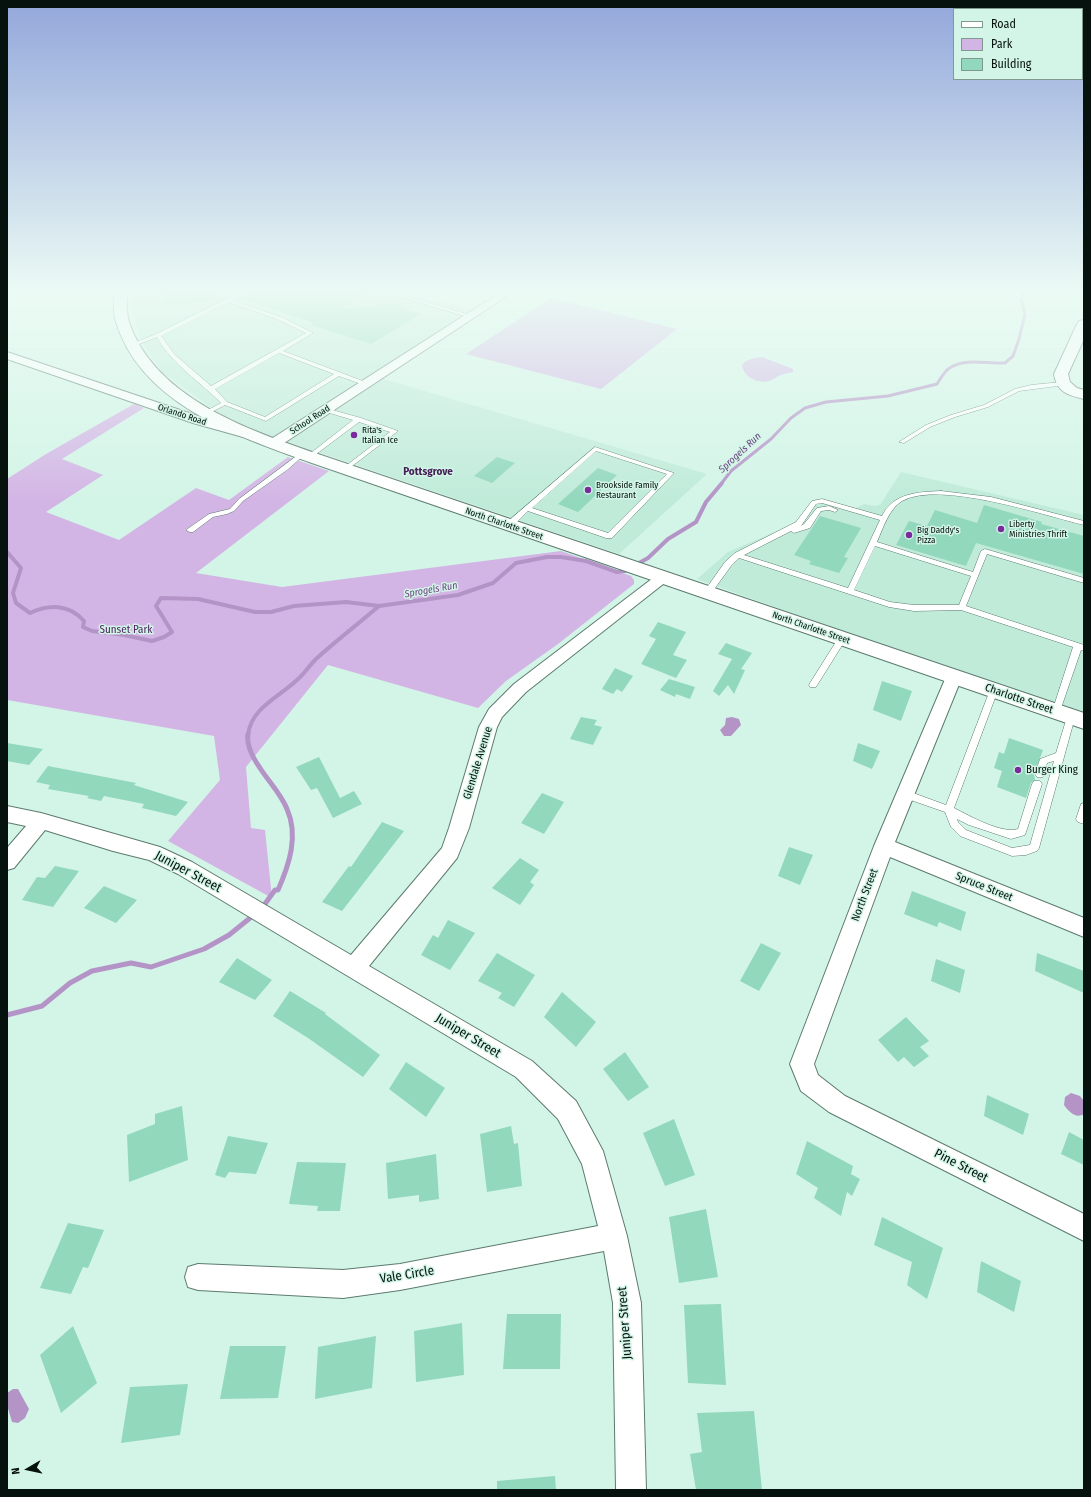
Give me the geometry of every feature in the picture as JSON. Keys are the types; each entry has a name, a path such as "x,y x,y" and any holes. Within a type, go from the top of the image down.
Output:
{"main road":[{"name":"North Charlotte Street","path":"143,362 166,385 206,413 244,433 306,456 640,571 954,677"},
{"path":"1067,362 1061,374 1073,390"},
{"name":"Charlotte Street","path":"954,677 1070,717"}],"street":[{"name":"Orlando Road","path":"27,362 197,420 244,433"},
{"name":"School Road","path":"273,444 400,362"},
{"name":"Glendale Avenue","path":"354,968 450,852 459,828 488,727 495,713 520,688 662,578"},
{"name":"North Street","path":"837,1104 809,1083 802,1064 884,846 954,677"},
{"name":"Juniper Street","path":"7,814 153,853 185,868 524,1069 567,1110 594,1160 614,1236 627,1303 631,1490"},
{"path":"7,862 41,822"},
{"name":"Spruce Street","path":"884,846 1084,928"},
{"name":"Pine Street","path":"837,1104 1084,1228"},
{"name":"Vale Circle","path":"198,1277 343,1284 400,1277 614,1236"}],"lane":[{"path":"179,362 225,403 266,419 340,374"},
{"path":"210,389 259,362"},
{"path":"308,362 366,384"},
{"path":"902,442 928,426 953,416 986,406 1017,390 1031,387 1073,390"},
{"path":"206,413 225,403"},
{"path":"325,410 395,430 345,469"},
{"path":"190,530 211,515 225,514 232,510 241,500 359,419"},
{"path":"509,525 595,449 671,473 609,536 528,509"},
{"path":"850,591 890,509 900,499 914,494 970,494 1084,522"},
{"path":"707,593 728,564 738,555 799,524 814,502 822,501 883,521"},
{"path":"873,543 975,575"},
{"path":"962,608 985,551 1084,581"},
{"path":"738,555 889,604 914,608 962,608 1081,647 1070,717 1061,755 1034,848 1026,851 1012,852 962,833 954,824 949,810 994,690"},
{"path":"813,685 842,639"},
{"path":"1040,774 1044,761 1061,755"},
{"path":"905,794 949,810 972,822 1011,835 1022,832 1037,784"},
{"path":"1084,807 1081,819 1084,820"}],"shaded area":[{"path":"155,362 398,362 377,377 707,474 619,554 262,433 220,414 163,373"},
{"path":"901,472 1084,515 1084,718 697,579 728,552 793,524 814,502 814,500 854,509 864,504 875,506 880,505"},
{"path":"732,717 739,719 741,725 731,736 724,736 720,730 725,725 726,718"},
{"path":"1071,1093 1080,1096 1084,1101 1084,1114 1078,1116 1075,1115 1064,1105 1065,1097"},
{"path":"13,1389 18,1389 29,1409 25,1418 18,1423 12,1422 7,1405 7,1393"}],"green space":[{"path":"496,362 635,362 601,389"},
{"path":"745,362 775,362 793,369 793,372 765,382 752,379 745,373 742,365"},
{"name":"Sunset Park","path":"134,404 144,408 62,459 103,475 46,512 119,540 196,488 229,500 288,457 329,471 196,573 282,587 561,551 631,576 634,580 634,584 558,644 506,681 478,708 328,665 246,767 251,828 265,830 272,898 168,841 220,780 214,736 7,700 7,479 46,454"}],"building":[{"path":"497,457 515,463 492,483 474,476"},
{"name":"Brookside Family Restaurant","path":"598,468 617,475 578,512 558,504"},
{"path":"984,505 1042,522 1041,524 1084,536 1084,574 976,543 966,566 896,545 909,521 927,526 935,510 977,523"},
{"path":"820,516 861,528 844,557 848,558 839,573 809,564 811,561 794,555"},
{"path":"658,622 686,632 673,655 687,660 676,678 641,664 656,639 649,636"},
{"path":"726,643 752,653 741,669 745,670 734,694 728,685 719,696 713,691 732,659 718,654"},
{"path":"615,668 633,676 622,692 617,689 613,694 602,689"},
{"path":"669,679 695,687 690,699 676,694 675,697 660,690"},
{"path":"882,681 912,691 901,721 873,710"},
{"path":"581,717 597,720 594,725 602,727 593,745 570,739"},
{"name":"Burger King","path":"1009,738 1043,750 1034,774 1035,780 1031,783 1026,798 997,787 1002,771 994,768 999,752 1004,754"},
{"path":"7,743 43,749 29,765 7,761"},
{"path":"858,743 880,751 872,769 853,761"},
{"path":"319,757 340,798 354,791 362,804 333,818 317,788 311,790 296,767"},
{"path":"48,766 136,783 134,785 188,802 176,816 142,808 144,804 104,796 101,801 87,798 89,796 48,789 50,785 36,782"},
{"path":"542,793 564,802 544,834 521,823"},
{"path":"382,822 404,831 342,911 322,902 349,866 351,867"},
{"path":"789,847 813,855 800,885 778,876"},
{"path":"520,858 539,870 530,882 534,885 520,905 492,888"},
{"path":"55,866 79,871 53,907 22,900 37,877 45,878"},
{"path":"104,886 137,900 116,923 84,908"},
{"path":"912,891 966,912 961,931 939,922 937,927 904,914"},
{"path":"448,920 475,933 450,970 421,955 433,935 438,938"},
{"path":"761,943 781,953 759,991 740,981"},
{"path":"497,953 535,975 514,1007 498,998 502,993 478,981"},
{"path":"1037,953 1084,971 1084,993 1035,971"},
{"path":"237,958 272,980 255,1000 219,982"},
{"path":"936,959 965,970 960,993 931,981"},
{"path":"290,991 326,1013 325,1014 380,1055 363,1077 308,1038 273,1016"},
{"path":"562,992 596,1022 576,1047 544,1017"},
{"path":"906,1017 929,1041 920,1047 929,1056 914,1067 904,1057 898,1062 878,1040"},
{"path":"625,1052 649,1087 628,1101 603,1069"},
{"path":"406,1062 445,1088 426,1117 389,1089"},
{"path":"987,1095 1029,1114 1023,1135 984,1116"},
{"path":"182,1106 188,1160 129,1182 127,1135 155,1124 155,1114"},
{"path":"674,1119 695,1175 665,1186 643,1133"},
{"path":"511,1126 514,1144 518,1143 522,1186 487,1192 480,1134"},
{"path":"1069,1132 1084,1140 1084,1165 1061,1154"},
{"path":"228,1136 268,1143 256,1174 229,1172 225,1178 215,1175"},
{"path":"807,1141 853,1166 851,1174 860,1179 852,1196 847,1192 841,1216 814,1198 818,1188 796,1174"},
{"path":"436,1154 439,1199 419,1202 419,1195 388,1199 386,1163"},
{"path":"297,1162 346,1163 340,1211 317,1211 318,1206 289,1204"},
{"path":"706,1209 718,1277 679,1283 669,1217"},
{"path":"882,1217 943,1248 927,1299 907,1285 912,1262 874,1245"},
{"path":"68,1223 104,1230 88,1268 83,1267 71,1294 40,1288"},
{"path":"981,1261 1021,1281 1014,1312 977,1292"},
{"path":"721,1304 726,1385 688,1383 684,1305"},
{"path":"507,1314 561,1314 560,1369 503,1369"},
{"path":"462,1323 464,1375 416,1382 414,1331"},
{"path":"73,1326 97,1383 61,1413 40,1355"},
{"path":"376,1336 372,1388 315,1399 318,1347"},
{"path":"230,1346 286,1346 278,1398 220,1399"},
{"path":"188,1384 180,1435 121,1443 130,1387"},
{"path":"754,1411 762,1490 696,1490 690,1454 702,1452 697,1413"},
{"path":"555,1476 556,1490 497,1490 497,1481"}],"waterway":[{"name":"Sprogels Run","path":"721,484 731,471 771,439 791,418 805,408 826,402 888,396 937,384 943,374 949,368 957,364 970,362 1006,362"},
{"name":"Sprogels Run","path":"379,606 458,595 493,583 516,563 547,557 561,557 586,561 617,572 625,571 648,558 668,539 696,522 706,502 722,483"},
{"name":"Sprogels Run","path":"7,552 21,568 13,593 16,603 30,613 44,608 58,607 72,611 78,615 84,621 83,627 92,631 124,635 152,641 164,637 172,632 156,606 161,598 198,599 255,612 271,612 294,606 346,602 379,606"},
{"path":"248,735 254,717 260,710 297,680 316,659 379,606"},
{"path":"248,735 248,743 251,752 257,764 278,793 287,809 291,819 292,830 291,850 286,871 278,890 275,890 262,908"},
{"path":"7,1015 42,1006 70,983 92,971 131,963 151,967 204,949 229,935 255,914"}],"place":[{"name":"Rita's Italian Ice","path":"354,435"},
{"name":"Brookside Family Restaurant","path":"588,490"},
{"name":"Liberty Ministries Thrift","path":"1001,529"},
{"name":"Big Daddy's Pizza","path":"909,535"},
{"name":"Burger King","path":"1018,770"}],"district":[{"name":"Pottsgrove","path":"428,472"}]}
